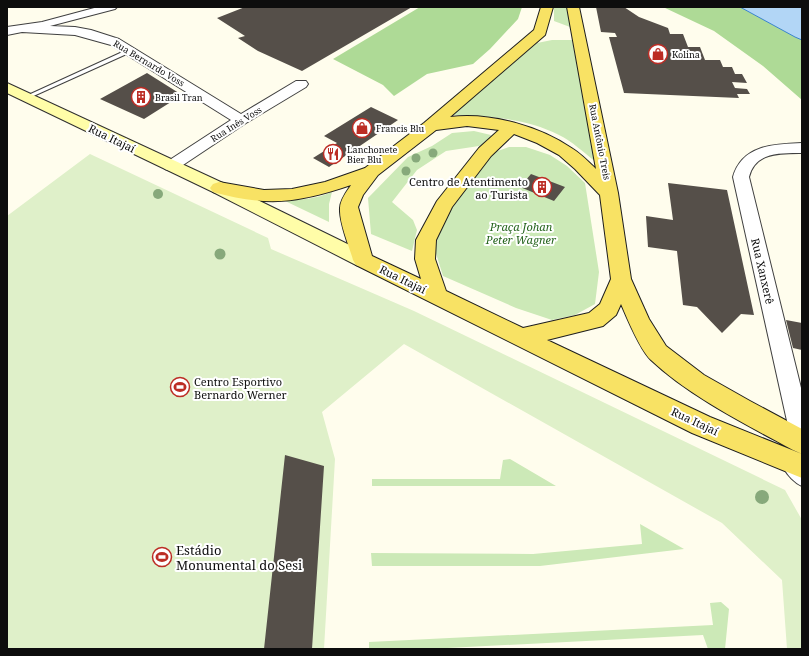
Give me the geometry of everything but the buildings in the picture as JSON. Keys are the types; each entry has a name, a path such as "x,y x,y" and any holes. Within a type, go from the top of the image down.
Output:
{"main road":[{"path":"363,260 352,223 350,207 354,194 372,171 430,126 540,32 547,7"},
{"name":"Rua Antônio Treis","path":"573,7 609,193 621,279 639,322 658,353 696,382 741,409 802,442"},
{"name":"Rua Itajaí","path":"7,87 219,188 700,425 791,462"},
{"path":"430,126 465,121 487,123 537,136 566,152 609,193"},
{"path":"438,296 425,259 426,240 432,226 449,199 484,152 510,129"},
{"path":"219,188 263,196 302,193 334,186 372,171"},
{"path":"521,337 595,320 608,309 621,279"}],"street":[{"path":"7,31 42,25 111,7"},
{"path":"42,25 53,10"},
{"name":"Rua Bernardo Voss","path":"24,29 91,34 116,42 242,120"},
{"name":"Rua Inês Voss","path":"171,166 301,84"},
{"name":"Rua Xanxerê","path":"802,148 786,148 768,151 755,156 746,162 741,169 741,177 802,439"}],"lane":[{"path":"28,97 129,51"},
{"path":"791,462 802,480"}],"green space":[{"path":"420,7 522,7 518,19 490,49 473,64 427,74 394,96 383,85 333,59"},
{"path":"554,7 567,7 570,27 554,21"},
{"path":"663,7 740,7 802,40 802,100 763,66 714,31"},
{"path":"552,40 572,40 596,162 564,138 546,129 520,121 492,117 451,115 537,43"},
{"path":"474,131 491,135 489,142 479,146 446,151 417,170 392,202 413,220 417,230 412,251 371,234 368,198 408,157 432,146 452,133"},
{"name":"Praça Johan Peter Wagner","path":"509,147 526,147 550,155 567,166 585,183 599,272 595,304 575,315 552,320 516,308 443,276 434,247 445,217 492,153"},
{"name":"Centro Esportivo Bernardo Werner","path":"90,154 268,238 271,249 414,311 785,490 802,520 802,649 787,649 782,580 722,523 404,344 322,412 335,459 324,649 7,649 7,216"},
{"path":"332,192 329,204 329,222 283,200 308,199"},
{"path":"510,459 556,486 372,486 372,479 500,479 503,460"},
{"path":"640,524 684,549 540,566 372,566 371,553 533,554 642,544"},
{"path":"721,602 729,609 725,649 708,649 703,635 428,649 369,649 369,642 713,625 710,603"}],"water":[{"path":"740,7 802,7 802,40 795,37"}],"place":[{"name":"Kolina","path":"658,54"},
{"name":"Brasil Tran","path":"141,97"},
{"name":"Francis Blu","path":"362,128"},
{"name":"Lanchonete Bier Blu","path":"333,154"},
{"name":"Centro de Atentimento ao Turista","path":"542,187"},
{"name":"Centro Esportivo Bernardo Werner","path":"180,387"},
{"name":"Estádio Monumental do Sesi","path":"162,557"}]}
